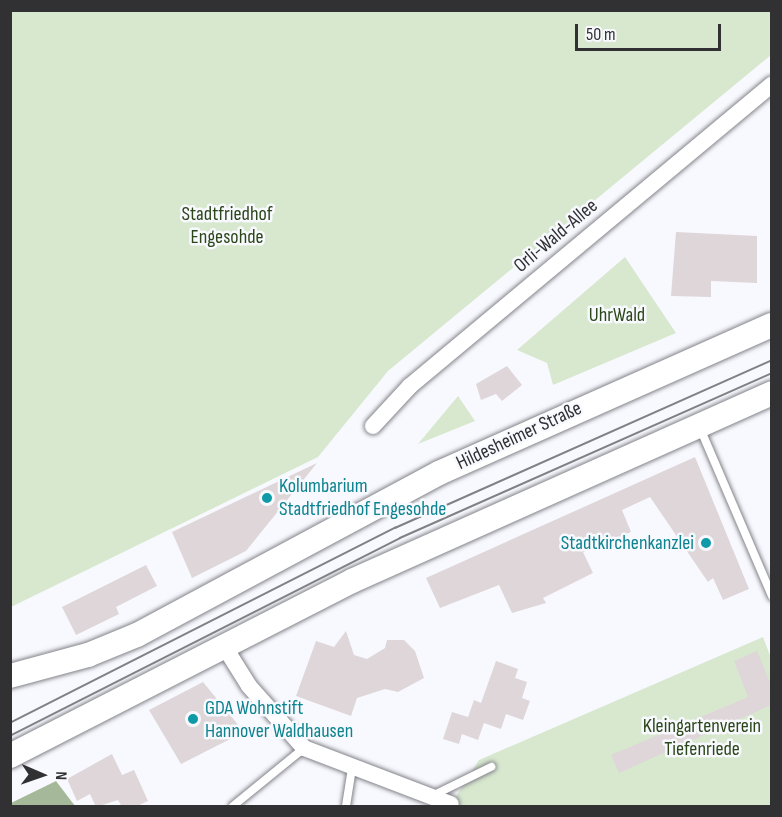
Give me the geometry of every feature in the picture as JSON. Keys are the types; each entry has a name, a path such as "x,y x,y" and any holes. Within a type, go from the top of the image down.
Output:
{"main road":[{"name":"Hildesheimer Straße","path":"10,676 88,655 137,635 439,473 771,325"},
{"path":"10,756 224,646 466,527 771,393"}],"street":[{"name":"Orli-Wald-Allee","path":"373,426 410,386 771,84"},
{"path":"224,646 249,686 304,748 352,769 434,795 451,804"}],"lane":[{"path":"698,425 771,596"},
{"path":"233,807 304,748"},
{"path":"434,795 490,767"},
{"path":"346,807 352,769"}],"green space":[{"name":"Stadtfriedhof Engesohde","path":"11,10 771,11 771,55 388,371 318,457 11,607"},
{"name":"UhrWald","path":"625,257 676,333 553,385 547,363 517,350"},
{"path":"458,396 475,421 418,444"},
{"name":"Kleingartenverein Tiefenriede","path":"763,637 771,658 771,806 450,806 479,760"},
{"path":"56,781 75,806 11,806 11,803"}],"building":[{"path":"676,232 757,236 757,283 711,281 711,297 671,296"},
{"path":"507,366 522,385 502,401 496,394 481,400 476,384"},
{"path":"695,457 749,589 723,600 713,578 708,582 650,497 622,510 631,532 583,552 593,573 543,598 546,603 512,613 499,585 440,608 426,578"},
{"name":"Kolumbarium Stadtfriedhof Engesohde","path":"317,463 246,551 192,578 172,532"},
{"path":"146,565 157,586 116,607 119,614 76,635 62,607"},
{"path":"346,631 354,655 367,659 385,648 387,640 404,640 415,651 424,678 398,692 385,689 357,698 351,716 296,696 316,641 334,647"},
{"path":"757,651 771,685 771,705 619,773 611,755 748,697 734,661"},
{"path":"496,661 518,669 515,678 527,682 522,698 530,701 523,720 506,714 501,729 484,723 478,740 462,734 459,744 443,739 452,712 468,717 474,700 481,703"},
{"name":"GDA Wohnstift Hannover Waldhausen","path":"203,682 244,732 181,764 149,710"},
{"path":"112,754 122,775 134,770 148,801 135,807 122,807 118,800 96,807 90,794 77,801 67,779"}],"tram line":[{"path":"10,723 395,528 772,360"},
{"path":"10,736 400,538 772,373"}],"place":[{"name":"Kolumbarium Stadtfriedhof Engesohde","path":"267,498"},
{"name":"Stadtkirchenkanzlei","path":"706,543"},
{"name":"GDA Wohnstift Hannover Waldhausen","path":"193,719"}]}
